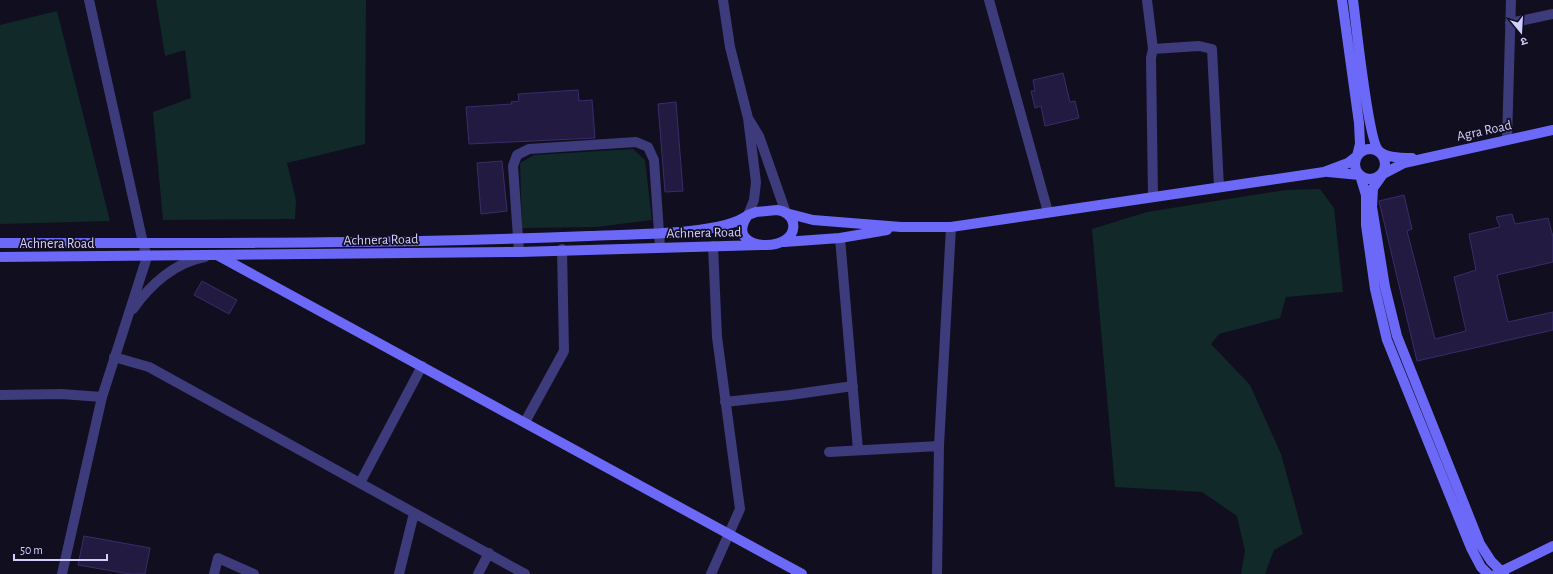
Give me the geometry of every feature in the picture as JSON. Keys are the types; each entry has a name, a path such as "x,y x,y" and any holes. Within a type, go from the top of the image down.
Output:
{"main road":[{"path":"1342,0 1359,123 1360,144 1355,167 1360,175 1366,196 1366,225 1375,289 1387,340 1471,548 1481,566 1488,574"},
{"path":"1354,0 1370,121 1375,146 1386,163 1383,174 1373,188 1372,207 1385,287 1397,336 1480,544 1490,561 1500,573 1553,546"},
{"name":"Agra Road","path":"1422,158 1553,130"},
{"path":"901,227 840,238 762,245 752,243 744,236 742,226 748,215 756,212 777,210 813,220 901,227 951,227 1324,172 1348,163 1367,149 1404,158 1422,158"},
{"path":"1324,172 1360,175 1369,179 1383,174 1395,167 1422,158"},
{"path":"784,242 793,230 792,220 786,212"},
{"name":"Achnera Road","path":"0,243 144,243 518,238 660,233 720,227 742,220 748,215"},
{"name":"Achnera Road","path":"0,257 147,257 519,252 562,249 762,245"},
{"path":"217,255 802,574"}],"street":[{"path":"62,574 102,397 147,257 88,0"},
{"path":"723,0 730,47 748,118 756,182 754,200 748,215"},
{"path":"989,0 1048,212"},
{"path":"1147,0 1153,49 1151,58 1153,197"},
{"path":"1507,140 1511,0"},
{"path":"1510,23 1553,14"},
{"path":"1153,49 1199,46 1212,49 1219,187"},
{"path":"748,118 759,136 786,212"},
{"path":"519,252 513,166 517,155 529,149 636,142 648,147 654,160 660,247"},
{"path":"937,574 939,446 951,227"},
{"path":"840,238 858,450"},
{"path":"711,574 740,509 717,337 714,246"},
{"path":"525,422 564,351 562,249"},
{"path":"127,318 144,294 157,281 194,259 217,255"},
{"path":"114,357 150,367 526,574"},
{"path":"360,483 422,366"},
{"path":"726,402 852,386"},
{"path":"0,395 61,394 102,397"},
{"path":"829,452 939,446"},
{"path":"399,574 414,513"},
{"path":"478,574 489,553"},
{"path":"214,574 218,558 254,574"}],"green space":[{"path":"156,0 366,0 365,144 287,163 296,200 295,219 163,220 153,112 191,98 185,50 165,56"},
{"path":"57,11 110,221 0,224 0,25"},
{"path":"633,149 645,160 652,220 596,227 522,228 520,163 534,155"},
{"path":"1320,189 1334,208 1343,292 1286,297 1280,318 1219,334 1211,344 1250,385 1281,454 1303,534 1274,550 1265,574 1241,574 1245,551 1237,516 1202,492 1115,487 1092,229 1147,212 1285,190"}],"building":[{"path":"1063,73 1070,102 1075,101 1079,118 1045,126 1041,106 1035,108 1031,91 1035,91 1033,80"},
{"path":"578,90 579,101 592,100 595,138 469,144 466,107 512,104 511,102 519,101 518,94"},
{"path":"676,102 683,191 665,192 658,104"},
{"path":"502,161 507,211 481,214 477,163"},
{"path":"1404,195 1412,229 1407,231 1435,339 1466,331 1454,277 1476,270 1469,234 1500,227 1496,217 1512,214 1515,224 1548,218 1553,237 1553,262 1497,275 1508,322 1553,312 1553,330 1417,361 1379,201"},
{"path":"202,281 237,300 229,314 194,295"},
{"path":"84,536 150,548 145,574 130,574 78,565"}]}
